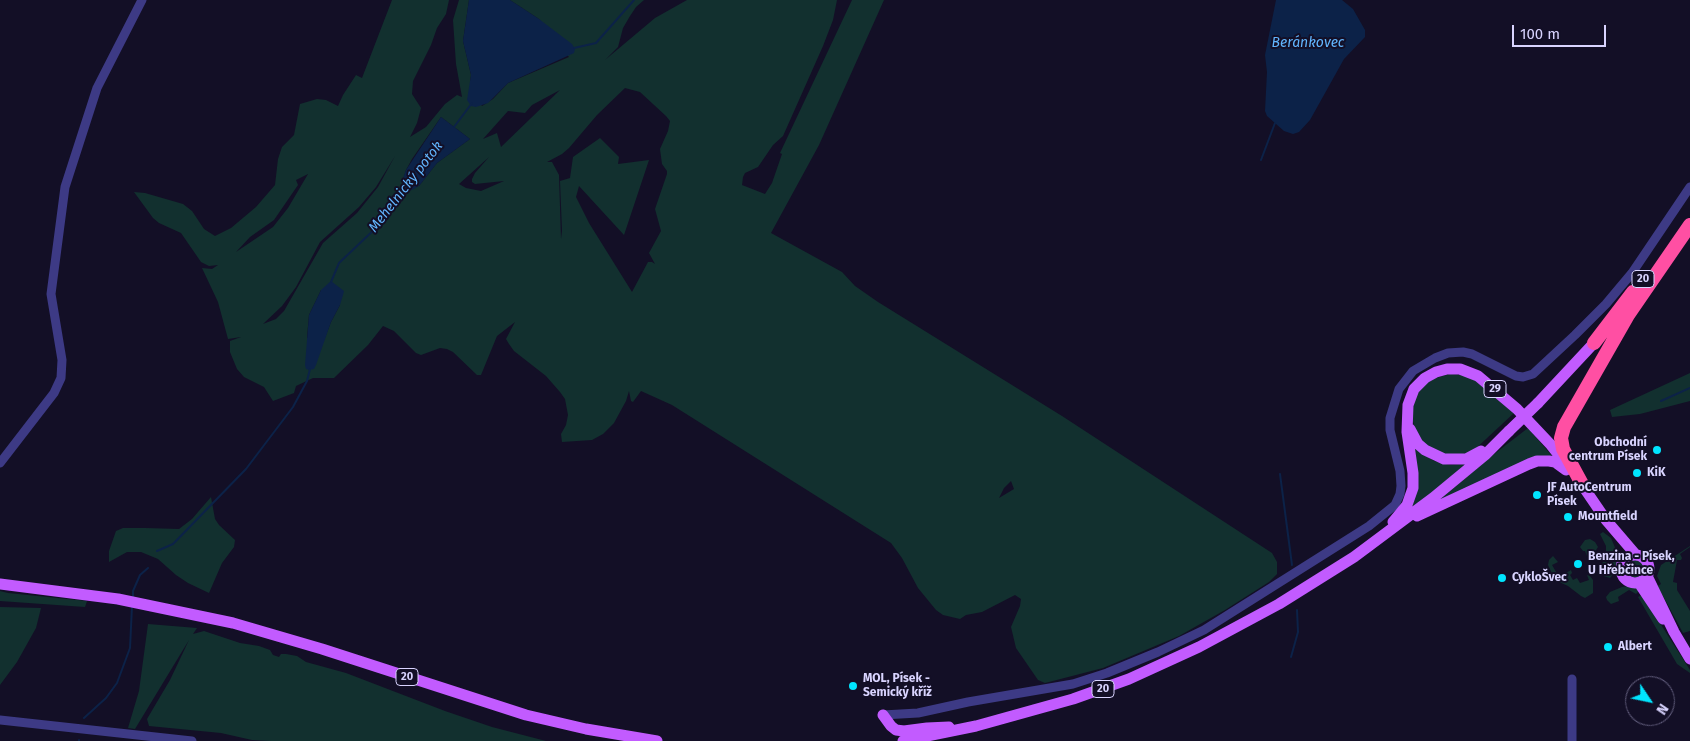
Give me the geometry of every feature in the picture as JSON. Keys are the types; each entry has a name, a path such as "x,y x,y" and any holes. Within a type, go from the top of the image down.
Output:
{"highway":[{"name":"20","path":"1594,344 1650,270 1690,212"},
{"name":"20","path":"1594,344 1655,274 1690,225"},
{"path":"1582,484 1563,449 1561,438 1564,427 1628,315 1655,274"}],"main road":[{"name":"20","path":"903,741 976,726 1073,699 1158,666 1272,608 1354,557 1396,527 1452,482 1538,403 1594,344"},
{"name":"29","path":"1407,422 1406,413 1410,396 1420,382 1436,372 1447,369 1469,371 1489,384 1517,409 1551,445 1582,484 1606,520 1636,555"},
{"path":"1407,422 1418,444 1433,455 1444,459 1456,460 1474,456 1509,431"},
{"path":"1354,557 1391,525 1410,500 1414,481 1407,422"},
{"path":"1396,527 1537,461 1555,462 1582,484"},
{"name":"29","path":"1606,520 1620,548 1623,562"},
{"path":"1636,555 1643,557 1648,563 1650,570 1643,580 1632,583 1625,579 1621,569 1623,562 1629,556 1636,555"},
{"path":"1643,580 1659,614 1674,632 1690,659"},
{"name":"20","path":"0,584 100,596 158,606 233,623 287,638 526,715 586,729 657,741"},
{"path":"884,715 896,730 976,726"}],"street":[{"path":"0,463 54,393 61,378 62,360 51,294 65,187 97,88 142,0"},
{"path":"884,715 918,713 968,702 1073,684 1106,673 1158,652 1204,630 1369,526 1395,505 1400,494 1400,471 1390,430 1390,418 1399,389 1413,370 1434,358 1448,353 1462,352 1472,354 1516,376 1523,377 1533,374 1581,329 1632,273 1690,187"},
{"path":"1572,679 1572,741"},
{"path":"0,720 167,740 192,741"}],"green space":[{"path":"392,0 449,0 446,14 437,28 431,45 413,81 412,94 421,108 417,123 410,137 426,127 445,104 457,95 462,97 456,64 453,20 459,0 469,0 463,41 471,75 470,84 482,106 493,99 508,83 569,57 539,19 510,0 644,0 636,7 623,28 618,47 605,60 655,18 687,0 837,0 833,20 823,46 783,136 773,145 758,167 745,173 743,177 742,185 765,194 772,183 782,154 780,153 852,0 884,0 819,145 771,233 842,272 855,286 878,302 1062,416 1272,553 1277,562 1277,574 1269,582 1225,610 1179,636 1103,668 1045,683 1038,680 1016,648 1011,627 1021,599 1015,595 982,612 966,615 960,619 943,615 936,610 918,588 902,558 891,543 672,405 641,391 633,402 631,401 629,391 626,401 614,423 603,434 592,440 562,442 561,434 566,425 568,415 565,399 546,376 514,351 509,344 506,339 515,322 497,336 481,375 477,375 453,352 447,349 440,348 421,355 416,353 394,331 383,326 368,345 334,378 313,378 296,386 294,393 273,401 264,387 244,377 237,369 230,352 230,341 241,337 228,339 218,302 202,268 212,269 218,265 209,266 201,262 181,233 159,223 153,218 134,192 145,193 183,204 192,211 204,229 215,236 231,228 256,207 275,185 278,159 282,147 294,135 300,104 317,99 326,100 338,106 356,75 362,78","holes":["625,88 640,92 670,121 660,149 662,164 667,174 655,209 661,231 649,253 655,264 648,262 632,292 589,223 576,197 579,186 624,235 649,160 618,164 619,157 600,138 573,157 570,178 560,181 561,239 559,175 552,162 547,162 569,148 597,115","560,90 501,147 497,133 483,139 508,111 525,113 532,105","441,117 470,139 437,163 419,186 401,187 406,170","395,156 378,187 357,213 323,243 284,311 276,319 263,324 282,306 296,287 320,242 359,207 376,187","489,157 475,173 472,182 475,184 504,181 481,191 466,188 459,184","308,174 288,208 273,227 236,252 250,237 274,220 298,185 296,180","321,290 340,305 324,340 307,338 309,315","1011,481 1014,489 999,498 1004,488"]},
{"path":"1690,373 1690,401 1640,414 1612,417 1610,410"},
{"path":"1450,374 1470,376 1514,413 1472,452 1459,455 1447,455 1425,445 1416,434 1412,417 1413,399 1419,388 1432,379"},
{"path":"1528,428 1552,456 1437,502 1489,458"},
{"path":"1415,448 1434,461 1450,465 1466,464 1412,510"},
{"path":"211,497 215,519 235,540 234,547 222,563 209,593 176,575 158,559 141,552 127,552 109,562 109,551 116,531 123,528 179,529 192,519"},
{"path":"1603,532 1611,538 1619,557 1617,569 1610,578 1603,576 1600,570 1606,553 1606,546 1600,534"},
{"path":"1590,539 1598,547 1589,561 1585,551 1580,547 1585,540"},
{"path":"1690,546 1680,554 1681,560 1677,560 1673,582 1677,583 1677,590 1690,611 1690,631 1683,633 1656,587 1661,584 1657,576 1661,565"},
{"path":"1553,556 1558,562 1552,565 1559,577 1571,570 1572,573 1570,575 1573,580 1577,578 1580,583 1589,580 1587,575 1590,576 1593,580 1593,593 1585,598 1568,586 1555,580 1548,565 1549,560"},
{"path":"1636,560 1642,563 1645,569 1642,575 1636,578 1630,575 1627,569 1630,563"},
{"path":"1630,586 1640,590 1636,594 1629,590 1618,597 1619,601 1611,604 1607,600 1606,597 1610,592"},
{"path":"0,591 87,601 85,607 0,601"},
{"path":"1642,595 1690,670 1690,673 1677,664 1638,597"},
{"path":"0,607 41,608 36,628 17,662 0,685"},
{"path":"148,624 197,628 193,634 204,631 240,643 259,646 270,650 273,655 279,657 281,654 297,656 306,662 346,673 445,711 492,727 546,741 271,741 252,740 221,733 149,726 147,719 170,680 189,640 135,729 128,728 139,691"}],"water":[{"path":"469,0 510,0 572,44 575,49 574,53 508,83 488,103 476,107 471,106 467,100 471,75 463,41"},
{"name":"Beránkovec","path":"1276,0 1342,0 1353,9 1365,30 1365,37 1344,59 1310,120 1299,132 1293,134 1284,131 1267,116 1265,111 1267,72 1265,55"},
{"path":"441,117 470,139 437,163 419,186 412,190 402,190 402,181 406,170"},
{"path":"331,281 344,291 316,365 314,369 309,370 306,369 305,365 309,315 321,290"}],"waterway":[{"name":"Mehelnický potok","path":"574,48 596,43 634,0"},
{"name":"Mehelnický potok","path":"454,127 472,103"},
{"path":"1261,160 1275,123"},
{"name":"Mehelnický potok","path":"331,282 339,263 378,226 392,201 402,188"},
{"name":"Mehelnický potok","path":"157,551 173,544 246,469 293,407 307,381 310,369"},
{"path":"1661,401 1690,388"},
{"path":"1280,474 1292,565"},
{"name":"Mehelnický potok","path":"133,597 133,591 140,575 148,568"},
{"name":"Mehelnický potok","path":"84,718 106,698 117,683 130,648 132,606"},
{"path":"1291,657 1298,632 1297,610"}],"place":[{"name":"Obchodní centrum Písek","path":"1657,450"},
{"name":"KiK","path":"1637,473"},
{"name":"JF AutoCentrum Písek","path":"1537,495"},
{"name":"Mountfield","path":"1568,517"},
{"name":"Benzina - Písek, U Hřebčince","path":"1578,564"},
{"name":"CykloŠvec","path":"1502,578"},
{"name":"Albert","path":"1608,647"},
{"name":"MOL, Písek - Semický kříž","path":"853,686"}]}
